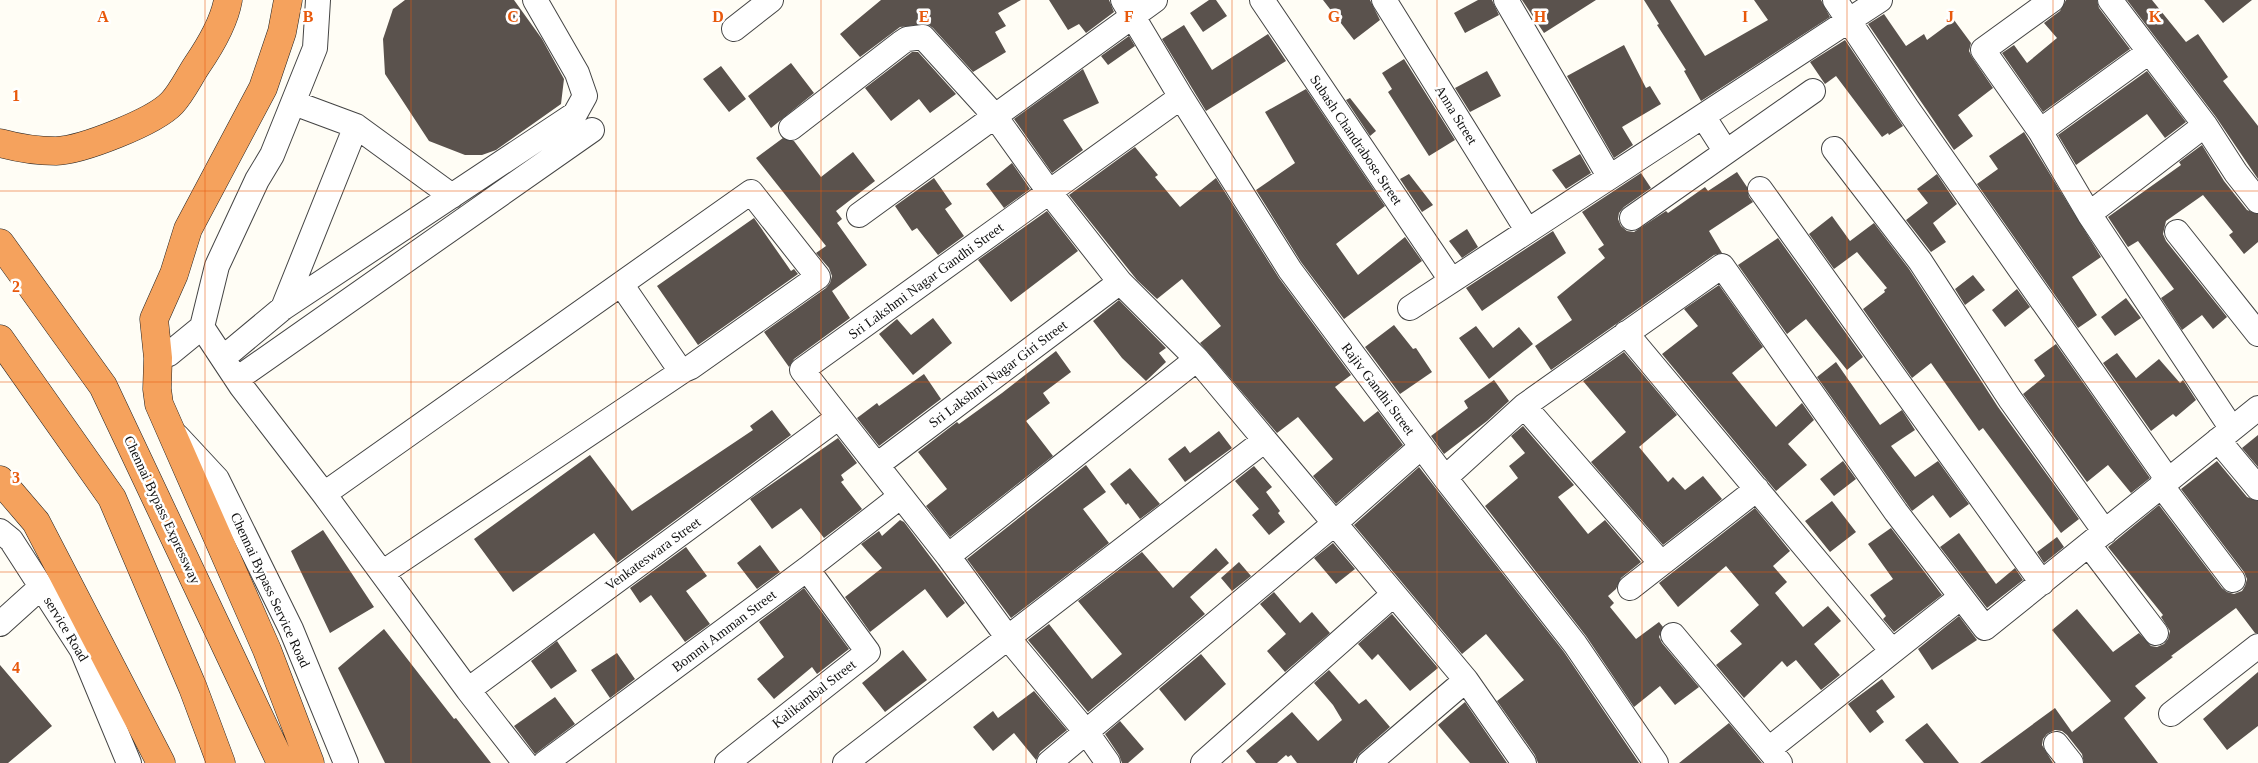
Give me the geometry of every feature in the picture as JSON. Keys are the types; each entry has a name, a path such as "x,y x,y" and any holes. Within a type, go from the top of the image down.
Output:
{"highway":[{"path":"0,143 22,148 58,151 114,136 151,118 171,104 206,53 226,12 228,0"},
{"path":"288,0 282,32 263,88 188,229 174,274 154,319 158,358 157,389 159,404 267,650 310,763"},
{"name":"Chennai Bypass Expressway","path":"0,243 103,386 281,763"},
{"path":"0,339 112,498 194,688 222,763"},
{"path":"0,480 36,522 161,763"}],"street":[{"path":"158,358 169,354 202,327 217,266 257,180 272,155 315,48 318,0"},
{"path":"223,358 282,308 575,114 585,96 577,73 535,0"},
{"path":"734,29 771,0"},
{"path":"859,215 994,115 1127,8 1155,0"},
{"name":"Subash Chandrabose Street","path":"1262,0 1451,280"},
{"name":"Anna Street","path":"1384,0 1527,230"},
{"path":"1506,0 1609,176"},
{"path":"1834,0 2233,580"},
{"path":"1410,308 1880,0"},
{"path":"2052,0 1983,50 2040,131 2258,488"},
{"path":"2110,0 2205,125 2236,173 2258,201"},
{"name":"Rajiv Gandhi Street","path":"1127,8 1290,270 1421,447 1575,644 1656,763"},
{"path":"792,128 901,43 914,37 923,37 994,115 1050,193 1120,282 1197,359 1466,680 1524,763"},
{"path":"2040,131 2149,52"},
{"path":"1632,218 1813,91"},
{"name":"Sri Lakshmi Nagar Gandhi Street","path":"839,417 802,370 1181,97"},
{"path":"294,103 356,126 452,196"},
{"path":"1703,116 1726,152"},
{"path":"2089,214 2205,125"},
{"path":"282,308 356,126"},
{"path":"237,379 592,130"},
{"path":"1834,149 1920,261 2010,399 2156,633"},
{"path":"1760,189 2042,583"},
{"path":"324,494 751,192 818,277 691,367 382,573"},
{"path":"2177,232 2258,334"},
{"path":"1445,478 1524,406 1626,332 1722,266 1833,425 1985,628 2258,408"},
{"name":"Sri Lakshmi Nagar Giri Street","path":"877,465 1120,282"},
{"path":"621,284 678,367 684,370"},
{"path":"202,327 237,379 468,690 525,763"},
{"path":"1626,332 1892,651"},
{"path":"948,556 1197,359"},
{"path":"1524,406 1660,562"},
{"path":"839,417 948,556 1008,638 1087,733 1108,763"},
{"name":"Venkateswara Street","path":"468,690 839,417"},
{"name":"Chennai Bypass Service Road","path":"172,431 217,479 291,629 346,763"},
{"path":"845,763 1265,440"},
{"path":"1049,763 1335,523 1421,447"},
{"path":"1630,588 1660,562 1757,489"},
{"name":"Bommi Amman Street","path":"545,763 807,569 901,496"},
{"name":"service Road","path":"0,531 11,540 82,650 129,763"},
{"name":"Kalikambal Street","path":"727,763 868,652 807,569"},
{"path":"0,624 41,587"},
{"path":"1203,763 1394,594"},
{"path":"1673,635 1774,756 1892,651 1961,597"},
{"path":"2171,714 2258,646"},
{"path":"1369,763 1466,680"},
{"path":"2056,744 2071,763"}],"building":[{"path":"405,0 514,0 542,39 564,79 561,104 496,150 482,155 465,155 429,141 385,74 383,39 393,9"},
{"path":"881,0 1021,0 998,13 1006,26 995,32 1006,52 973,72 933,28 927,24 900,27 860,57 840,34"},
{"path":"1049,0 1109,0 1114,12 1086,33 1079,24 1068,30"},
{"path":"1209,0 1216,0 1227,16 1203,32 1190,13"},
{"path":"1323,0 1370,0 1380,20 1354,40"},
{"path":"1478,0 1492,0 1499,15 1465,33 1454,13"},
{"path":"1522,0 1596,0 1544,33"},
{"path":"1644,0 1670,0 1705,56 1768,20 1754,0 1821,0 1830,17 1701,101 1684,71 1686,70 1657,25 1659,24"},
{"path":"2066,0 2097,0 2099,8 2130,49 2043,112 2002,53 2014,45 2027,63 2057,38 2044,23 2060,11"},
{"path":"2127,0 2152,0 2186,42 2198,34 2228,77 2223,81 2258,126 2258,179 2216,117"},
{"path":"2204,0 2252,0 2223,23"},
{"path":"1884,14 1906,46 1924,34 1927,40 1954,20 1971,43 1969,51 1993,88 1958,115 1973,136 1954,150 1868,24"},
{"path":"1184,25 1212,70 1268,34 1286,61 1206,111 1162,39"},
{"path":"1129,36 1135,46 1108,65 1101,56"},
{"path":"1845,40 1903,126 1889,135 1888,133 1882,137 1836,76 1825,84 1810,62"},
{"path":"1624,45 1646,88 1650,86 1661,104 1622,127 1633,145 1614,158 1567,76"},
{"path":"912,52 918,52 956,94 930,113 919,99 891,121 865,88"},
{"path":"1404,59 1455,140 1429,156 1388,92 1392,89 1382,73"},
{"path":"791,63 814,93 771,128 748,96"},
{"path":"721,66 746,99 729,112 703,79"},
{"path":"1083,69 1099,103 1063,120 1083,150 1052,173 1014,119"},
{"path":"1487,71 1501,96 1470,112 1455,88"},
{"path":"2147,71 2186,122 2165,138 2147,114 2076,165 2058,135"},
{"path":"1306,89 1385,206 1336,244 1358,275 1405,237 1422,261 1344,319 1301,262 1256,190 1295,163 1265,112"},
{"path":"1350,98 1376,131 1370,136 1346,100"},
{"path":"2024,132 2101,257 2072,277 2097,315 2078,328 1977,184 1998,169 1989,156"},
{"path":"783,138 794,141 821,177 853,152 875,181 836,211 842,219 837,223 867,265 832,291 850,318 794,359 789,367 764,332 826,288 832,276 829,268 816,253 826,246 756,158"},
{"path":"2202,145 2224,181 2247,210 2258,214 2258,242 2244,254 2229,235 2233,232 2203,195 2166,221 2163,234 2166,241 2227,317 2213,329 2202,315 2182,330 2161,298 2174,289 2138,241 2128,247 2108,217 2181,165 2179,162"},
{"path":"1135,147 1158,175 1155,177 1180,207 1216,178 1279,278 1351,375 1335,387 1364,422 1378,411 1403,445 1336,504 1313,476 1333,459 1298,417 1277,433 1200,343 1221,326 1182,279 1157,299 1137,280 1069,195"},
{"path":"1580,154 1591,173 1566,189 1552,170"},
{"path":"1012,163 1030,189 1004,208 986,184"},
{"path":"1737,172 1747,187 1749,197 1753,202 1709,231 1722,253 1714,255 1551,370 1535,346 1572,320 1557,297 1605,258 1598,249 1604,245 1582,212 1641,173 1651,188 1624,207 1619,213 1618,219 1621,226 1627,231 1634,232 1666,211 1668,213 1705,187 1708,191"},
{"path":"1409,174 1433,205 1422,212 1400,179"},
{"path":"1937,174 1957,204 1933,223 1946,242 1931,252 1906,220 1928,203 1917,189"},
{"path":"934,178 952,204 945,209 964,236 938,255 917,228 912,231 895,206"},
{"path":"1047,211 1078,251 1011,302 978,260"},
{"path":"1832,216 1850,241 1874,223 1909,269 1998,407 2079,519 2061,533 1983,428 1979,431 1931,363 1912,378 1863,309 1885,292 1884,290 1887,288 1857,252 1834,269 1809,234"},
{"path":"754,218 791,271 794,269 798,274 698,345 657,286"},
{"path":"1467,229 1478,247 1462,258 1449,241"},
{"path":"1553,231 1566,253 1482,311 1466,288"},
{"path":"1778,238 1863,357 1847,370 1806,319 1787,334 1738,265"},
{"path":"1973,275 1985,290 1965,305 1955,289"},
{"path":"1719,285 1763,347 1732,373 1776,427 1802,403 1814,420 1788,444 1807,465 1776,491 1662,354 1698,326 1684,309"},
{"path":"2017,289 2030,307 2005,327 1992,310"},
{"path":"2126,298 2141,318 2115,336 2101,317"},
{"path":"1119,300 1166,348 1159,353 1166,362 1146,381 1122,358 1093,321"},
{"path":"933,318 952,343 913,375 879,334 897,319 911,335"},
{"path":"1394,325 1413,349 1416,348 1432,372 1400,394 1365,347"},
{"path":"1476,326 1493,348 1519,327 1533,344 1489,379 1459,338"},
{"path":"2056,344 2150,478 2131,493 2108,465 2087,482 2023,394 2045,376 2034,360"},
{"path":"1056,351 1071,372 1043,393 1050,403 1026,421 1053,456 950,537 926,506 947,489 918,452 957,422 959,424 1002,393"},
{"path":"1624,352 1677,415 1639,447 1668,482 1673,477 1685,490 1703,476 1722,499 1663,545 1591,462 1626,432 1583,381"},
{"path":"2117,353 2136,378 2159,359 2180,383 2183,380 2196,400 2176,417 2173,414 2151,431 2103,363"},
{"path":"1836,362 1880,425 1902,410 1915,430 1891,446 1915,477 1938,461 1969,504 1950,518 1933,495 1912,511 1817,377"},
{"path":"924,374 941,399 879,446 857,418 877,403 879,406"},
{"path":"1494,380 1509,401 1487,421 1444,454 1431,436 1468,408 1464,401"},
{"path":"772,410 791,435 617,563 594,533 513,592 474,539 590,455 632,511 753,430 750,426"},
{"path":"1523,426 1574,485 1558,497 1588,534 1605,520 1641,562 1621,578 1616,589 1608,596 1614,603 1610,607 1636,639 1659,622 1663,627 1659,637 1662,643 1699,687 1675,705 1660,686 1634,707 1586,636 1485,506 1518,478 1509,466 1525,453 1511,436"},
{"path":"1219,431 1232,448 1185,482 1168,459 1185,446 1190,453"},
{"path":"2258,435 2258,467 2242,448"},
{"path":"838,438 857,463 841,475 844,480 841,482 862,509 824,538 801,508 772,529 750,499"},
{"path":"1843,461 1856,479 1834,496 1820,479"},
{"path":"2217,461 2247,497 2258,501 2258,633 2255,633 2236,608 2171,656 2173,657 2135,686 2146,698 2124,718 2158,763 2084,763 2082,754 2067,735 2062,731 2055,730 2047,734 2043,739 2042,745 2053,763 1980,763 2055,708 2072,732 2111,701 2052,630 2077,609 2113,652 2139,633 2151,646 2157,647 2164,644 2168,639 2170,631 2161,617 2163,615 2108,547 2159,505 2222,588 2234,594 2242,591 2247,579 2244,572 2181,489"},
{"path":"1086,465 1106,492 1083,509 1109,543 1011,618 967,559"},
{"path":"1254,466 1272,487 1266,492 1280,511 1278,513 1285,522 1269,535 1252,515 1259,509 1235,481"},
{"path":"1419,467 1564,652 1639,763 1538,763 1535,755 1497,701 1524,680 1486,634 1462,654 1354,525"},
{"path":"1130,468 1160,504 1140,519 1128,503 1126,505 1110,484"},
{"path":"1832,501 1856,532 1830,552 1805,521"},
{"path":"1755,508 1790,551 1773,566 1787,582 1775,593 1803,627 1828,606 1841,621 1814,644 1840,675 1821,690 1796,660 1787,667 1782,661 1744,698 1716,665 1742,644 1730,631 1759,605 1726,566 1678,607 1659,583"},
{"path":"900,520 904,522 965,603 947,618 925,589 870,632 845,597 882,568 861,544 879,531 882,536"},
{"path":"1891,528 1942,595 1894,632 1883,619 1886,616 1870,595 1893,579 1868,544"},
{"path":"323,530 374,607 330,633 291,551"},
{"path":"1959,533 1996,584 2015,568 2023,580 1987,608 1940,547"},
{"path":"2057,537 2064,547 2044,563 2037,552"},
{"path":"1333,543 1355,569 1336,584 1314,558"},
{"path":"760,545 780,572 757,589 737,563"},
{"path":"686,547 707,576 686,591 710,624 685,642 651,595 640,603 630,588"},
{"path":"1216,548 1229,563 1190,597 1205,614 1088,712 1028,640 1049,624 1092,679 1122,654 1078,601 1142,552 1173,588"},
{"path":"1239,562 1251,576 1232,591 1221,578"},
{"path":"804,588 849,649 817,674 812,667 774,699 757,679 784,657 759,622"},
{"path":"1274,592 1300,623 1312,612 1330,633 1285,672 1267,651 1286,634 1260,604"},
{"path":"1392,614 1438,668 1410,691 1378,654 1372,660 1358,644"},
{"path":"1959,616 1977,640 1932,670 1918,649"},
{"path":"384,629 491,763 385,763 338,668"},
{"path":"557,641 577,671 551,689 531,661"},
{"path":"903,650 927,680 885,712 862,683"},
{"path":"617,653 635,679 610,698 591,670"},
{"path":"1201,654 1226,684 1185,721 1159,689"},
{"path":"0,665 52,726 8,763 0,763"},
{"path":"1329,670 1359,704 1366,699 1390,727 1360,753 1353,763 1297,763 1291,755 1288,757 1286,755 1277,763 1256,763 1246,751 1292,712 1318,741 1342,720 1333,705 1314,683"},
{"path":"2258,672 2258,726 2227,750 2203,719"},
{"path":"1882,679 1895,697 1876,711 1884,722 1870,733 1848,704"},
{"path":"1034,691 1067,730 1040,752 1036,760 1014,733 993,751 973,727 993,711 998,718"},
{"path":"555,697 575,724 535,754 514,726"},
{"path":"1465,702 1507,763 1470,763 1438,725"},
{"path":"1120,721 1144,749 1128,763 1122,763 1105,734"},
{"path":"1729,723 1762,763 1679,763"},
{"path":"1927,723 1959,763 1924,763 1905,740"}]}
